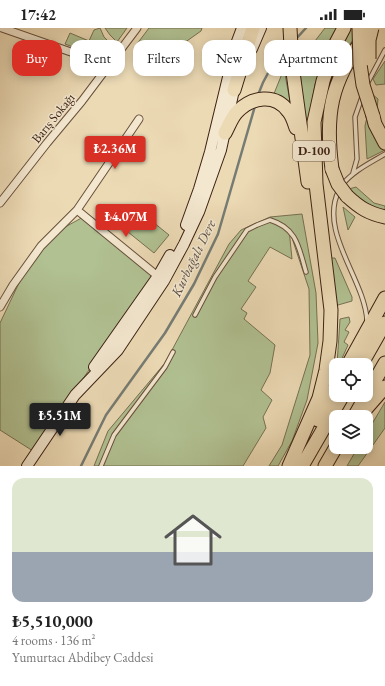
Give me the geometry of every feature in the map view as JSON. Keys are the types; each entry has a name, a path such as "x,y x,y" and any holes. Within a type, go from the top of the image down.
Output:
{"highway":[{"path":"234,90 253,28"},
{"path":"290,28 292,65 302,140 327,278"},
{"name":"D-100","path":"289,466 319,398 326,370 330,341 331,310 316,184 314,122 322,81 334,47 344,28"},
{"path":"360,28 360,64 363,85 375,124 385,143"},
{"path":"371,28 369,40 369,74 373,116"},
{"path":"371,28 347,61 335,86 328,125 329,148 332,169 338,184 347,196 360,208 371,214 385,217"},
{"path":"225,133 237,112 249,102 258,99 273,99 283,105 289,112 302,140"},
{"path":"352,358 385,298"},
{"path":"365,358 385,323"},
{"path":"358,410 385,363"},
{"path":"365,410 385,387"},
{"path":"293,466 329,399"},
{"path":"302,466 339,402"},
{"path":"325,466 332,454"}],"main road":[{"path":"161,278 184,230 199,189 210,152 236,44 242,28"},
{"path":"27,466 75,395 118,350 161,278 184,244 199,212 221,150 234,90 261,28"}],"street":[{"path":"2,28 70,52"},
{"name":"Barış Sokağı","path":"125,44 137,28"},
{"name":"Barış Sokağı","path":"0,203 101,76"},
{"path":"0,307 13,285 41,246 76,210 139,119"},
{"path":"76,210 161,278"}],"lane":[{"path":"353,174 357,159 355,118 366,86 385,50"},
{"path":"368,329 367,312 342,249 334,216 336,195 346,180 353,174 363,166 385,154"},
{"path":"195,315 215,278 242,237 247,230 257,225 270,220 286,226 299,248 306,272"},
{"path":"101,466 114,435 165,367 173,352"}],"green space":[{"path":"100,28 107,40 89,40 94,30"},
{"path":"105,28 127,28 118,40 115,40"},
{"path":"149,28 202,28 201,31 188,40 140,40"},
{"path":"325,28 339,28 332,40 316,40"},
{"path":"351,28 362,28 352,40 344,40"},
{"path":"70,33 87,40 70,40 70,46 65,44"},
{"path":"385,61 385,84 376,85 373,79"},
{"path":"281,76 285,76 292,112 273,96"},
{"path":"301,76 318,76 315,84 307,130"},
{"path":"332,76 334,76 326,96"},
{"path":"372,94 378,99 376,120 385,128 385,150 367,159 365,126"},
{"path":"356,187 374,203 385,206 385,212 360,200 349,189"},
{"path":"343,207 355,217 348,230"},
{"path":"143,214 169,235 154,253 128,232"},
{"path":"302,214 316,293 318,343 307,400 292,441 278,466 269,466 282,445 310,355 309,289 289,229 292,259 270,247 248,281 256,287 241,309 247,313 244,319 275,345 270,373 261,390 272,400 263,417 266,428 243,466 94,466 108,431 165,363 229,244 241,230 270,217"},
{"path":"85,216 154,276 33,451 0,430 0,323 28,264 58,231"},
{"path":"331,258 335,258 352,297 352,301 338,305 335,302"},
{"path":"349,317 350,322 345,330 349,332 344,342 348,345 342,358 337,358 340,319"},
{"path":"385,402 385,428 373,445 373,422"},
{"path":"354,454 367,454 358,466 347,466"}],"waterway":[{"name":"Kurbağalı Dere","path":"295,40 306,28"},
{"name":"Kurbağalı Dere","path":"258,95 266,76"},
{"name":"Kurbağalı Dere","path":"81,466 106,415 165,333 194,284 218,234 255,106"}]}
